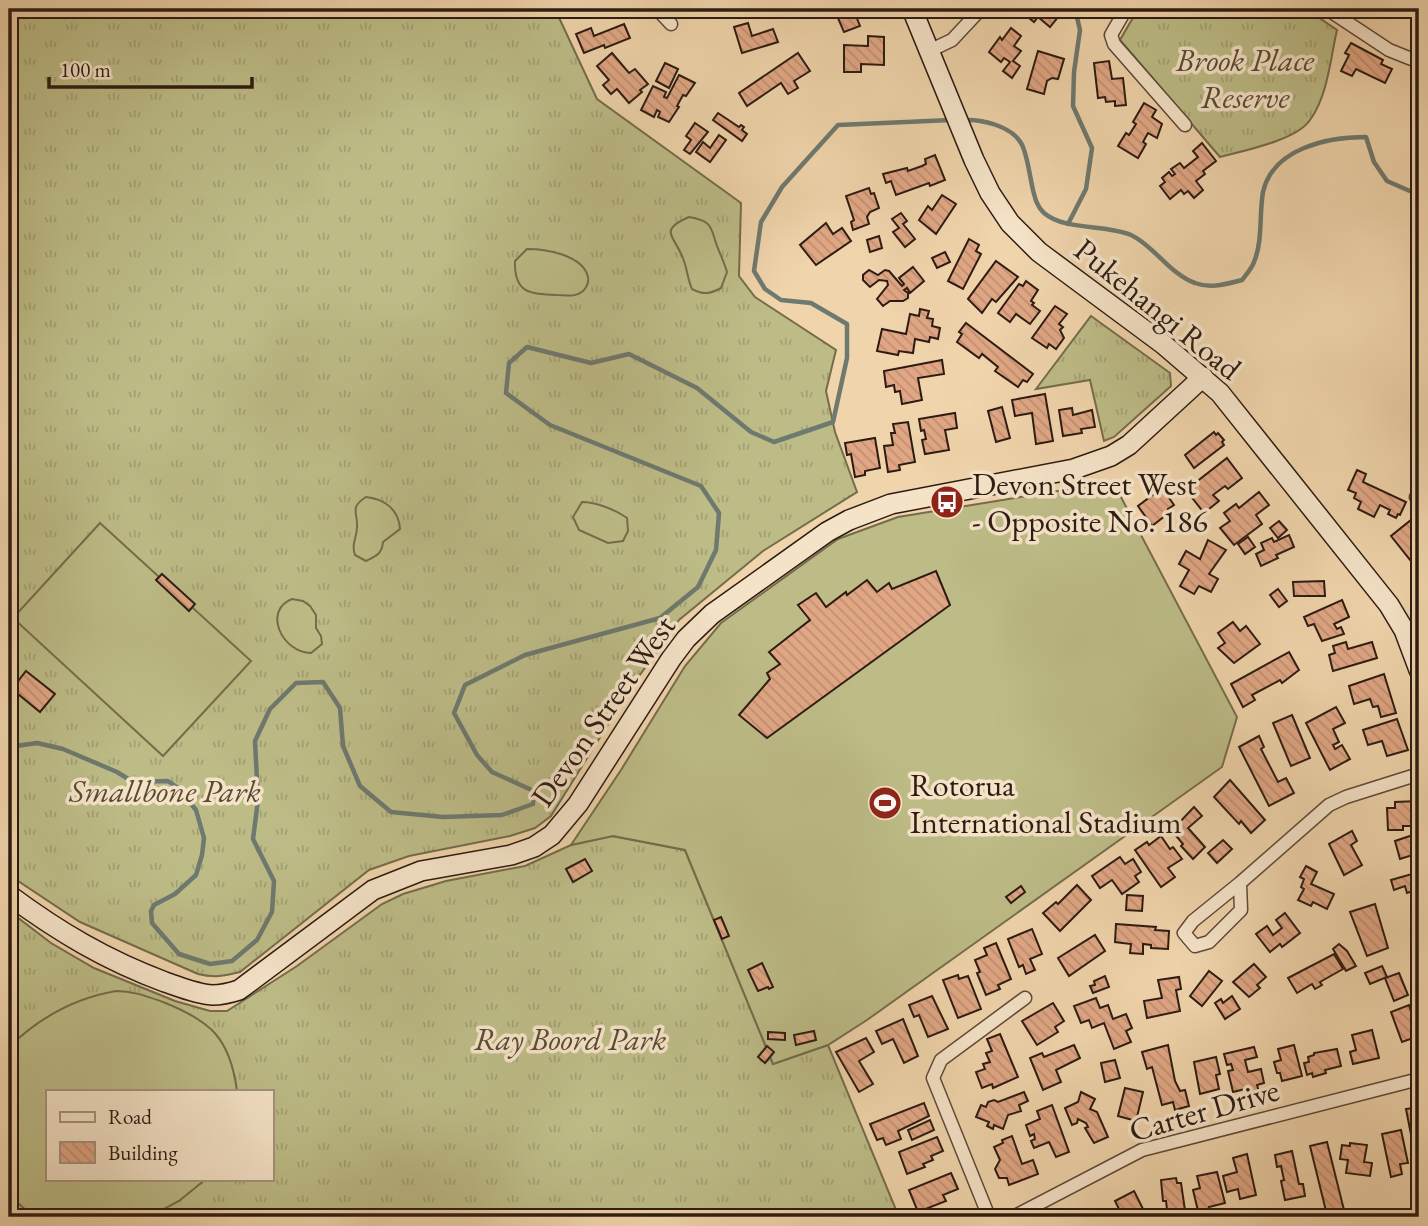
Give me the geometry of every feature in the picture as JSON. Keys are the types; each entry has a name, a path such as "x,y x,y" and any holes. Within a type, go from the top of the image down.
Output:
{"main road":[{"name":"Pukehangi Road","path":"912,9 969,148 990,192 1010,223 1023,237 1203,377 1233,409 1389,605 1404,630 1419,670"},
{"name":"Devon Street West","path":"9,895 76,942 140,972 183,989 209,995 239,990 373,890 421,871 511,855 534,848 552,835 578,804 664,668 686,639 712,614 827,532 849,520 891,504 1074,469 1111,456 1129,445 1203,377"}],"street":[{"path":"657,9 671,24"},
{"path":"929,51 953,40 981,9"},
{"path":"1126,9 1111,35 1114,44 1185,125"},
{"path":"1327,9 1390,50 1419,62"},
{"path":"1240,883 1241,910 1209,942 1195,946 1184,933 1193,921 1329,805 1419,774"},
{"path":"989,1217 933,1078 941,1060 1025,998"},
{"name":"Carter Drive","path":"1013,1217 1142,1150 1419,1079"}],"green space":[{"name":"Smallbone Park","path":"9,9 555,9 597,99 741,203 739,276 755,297 836,350 826,391 835,432 857,492 763,551 679,620 632,686 551,816 535,828 510,836 409,856 369,870 240,972 214,976 198,974 80,922 9,875"},
{"name":"Brook Place Reserve","path":"1138,9 1306,9 1337,30 1325,88 1310,120 1282,139 1220,157 1120,40"},
{"path":"689,217 704,221 711,228 727,272 721,288 713,292 703,293 692,289 684,260 671,234 674,226"},
{"path":"527,249 544,250 572,258 585,269 588,277 586,288 577,295 570,296 538,294 525,290 517,280 515,261"},
{"path":"1091,316 1170,373 1171,386 1114,437 1104,441 1090,380 1036,389"},
{"name":"Rotorua International Stadium","path":"1113,482 1237,717 1222,767 867,1020 828,1045 773,1064 685,850 613,836 571,845 685,666 721,623 838,539 898,517"},
{"path":"366,497 379,500 390,507 397,516 400,529 383,542 378,554 366,561 355,555 354,547 356,507"},
{"path":"582,502 606,507 627,518 628,531 623,541 608,543 579,530 573,517"},
{"path":"100,523 251,661 163,756 13,618"},
{"path":"292,599 303,601 316,615 316,628 322,644 311,653 291,646 279,630 279,612 283,604"},
{"name":"Ray Boord Park","path":"612,836 685,850 773,1064 828,1045 899,1217 9,1217 9,911 51,943 94,968 175,1001 210,1011 227,1011 297,966 382,904 403,894 446,881 525,866 571,845"},
{"path":"116,991 134,993 194,1016 215,1034 223,1045 234,1073 237,1090 46,1090 46,1180 205,1180 179,1201 149,1217 37,1217 9,1195 9,1047 32,1027 58,1011"}],"building":[{"path":"834,9 859,9 854,11 860,26 844,32"},
{"path":"1018,9 1052,9 1057,12 1054,15 1058,17 1050,27 1038,17 1034,22"},
{"path":"748,23 752,36 773,29 778,42 742,53 734,27"},
{"path":"624,24 630,38 584,53 576,34 591,28 594,36"},
{"path":"1011,28 1021,36 1014,46 1021,51 1013,61 1020,66 1012,78 1003,71 1010,62 1004,58 1001,62 989,52"},
{"path":"868,36 884,37 884,65 861,64 861,72 844,72 844,45 868,46"},
{"path":"1351,43 1383,60 1381,64 1392,69 1385,83 1356,69 1352,76 1341,71 1349,55 1345,53"},
{"path":"1038,51 1064,59 1058,79 1047,81 1044,94 1027,89"},
{"path":"612,53 629,73 635,69 648,84 629,103 617,89 611,94 603,85 609,80 597,66"},
{"path":"798,53 810,71 794,81 798,88 788,94 781,83 747,106 739,93"},
{"path":"1109,61 1112,79 1123,78 1126,105 1115,106 1115,101 1106,102 1105,97 1098,98 1094,63"},
{"path":"665,63 678,69 669,88 656,81"},
{"path":"679,75 695,83 686,96 683,95 669,122 658,117 660,112 657,110 654,117 641,110 653,86 666,92 664,97 667,98"},
{"path":"1144,103 1156,110 1152,117 1162,124 1157,138 1148,133 1143,142 1146,144 1138,158 1118,146 1136,124 1133,122"},
{"path":"718,113 739,127 744,127 742,130 747,134 742,141 713,120"},
{"path":"695,123 708,132 690,154 684,150 691,140 686,136"},
{"path":"719,135 726,140 710,162 696,152 703,142 710,148"},
{"path":"1202,143 1216,161 1203,171 1205,174 1196,181 1203,190 1194,198 1188,191 1184,194 1181,190 1170,199 1160,186 1165,182 1162,178 1169,172 1172,176 1175,174 1171,169 1180,163 1184,168 1198,157 1193,151"},
{"path":"935,155 945,180 896,195 891,181 886,183 883,174 922,166 926,164 925,159"},
{"path":"869,188 871,194 874,193 879,208 870,212 867,217 869,224 853,230 851,222 854,220 846,196"},
{"path":"942,195 956,204 936,234 919,220 928,206 932,210"},
{"path":"901,213 907,221 903,224 915,239 905,247 893,232 899,228 892,219"},
{"path":"826,223 833,234 842,228 851,241 816,265 800,245"},
{"path":"879,236 882,248 870,252 867,240"},
{"path":"969,239 979,245 976,251 981,254 963,289 948,281"},
{"path":"945,252 950,262 937,268 932,258"},
{"path":"996,261 1018,277 996,302 992,299 982,313 968,299"},
{"path":"913,267 924,281 910,293 907,288 904,290 908,293 908,298 903,301 890,301 883,306 877,299 888,285 887,281 879,280 870,287 863,280 863,275 869,270 878,275 885,270 902,286 904,284 899,278"},
{"path":"1026,281 1038,290 1031,301 1040,311 1030,324 1016,314 1010,322 998,313 1019,284 1023,286"},
{"path":"1055,306 1067,314 1059,324 1063,327 1060,330 1064,338 1056,349 1049,344 1047,348 1032,338"},
{"path":"920,309 929,311 927,318 933,319 932,326 940,328 938,339 930,337 929,342 915,339 913,353 899,351 898,355 877,351 882,329 906,334 910,314 919,316"},
{"path":"966,323 1033,374 1027,382 1023,380 1018,387 995,371 998,367 982,354 979,358 957,342 962,334 959,332"},
{"path":"942,360 944,374 918,378 922,400 902,404 900,391 895,392 894,385 886,387 884,371"},
{"path":"1045,394 1053,441 1036,444 1032,413 1015,416 1012,400"},
{"path":"1002,407 1010,438 996,442 988,411"},
{"path":"1072,408 1073,415 1092,410 1095,427 1081,429 1082,433 1063,436 1059,410"},
{"path":"955,413 957,428 945,430 949,450 925,454 922,440 926,439 919,419"},
{"path":"908,422 915,462 899,465 900,470 888,472 884,446 893,445 893,424"},
{"path":"1214,432 1224,440 1224,445 1194,468 1185,455"},
{"path":"875,438 880,468 865,471 865,475 855,477 851,454 847,455 845,443"},
{"path":"1227,458 1242,478 1228,489 1225,486 1213,495 1219,501 1204,513 1186,490"},
{"path":"1357,470 1366,474 1363,482 1406,502 1400,515 1396,518 1388,514 1390,510 1380,505 1374,517 1358,509 1361,502 1354,498 1356,493 1348,490"},
{"path":"1162,488 1174,505 1168,509 1170,512 1152,526 1138,506"},
{"path":"1259,492 1269,505 1256,515 1262,524 1234,545 1220,528 1230,521 1224,513 1236,504 1239,508"},
{"path":"1411,520 1415,525 1411,528 1417,535 1419,532 1419,555 1411,561 1391,536"},
{"path":"1279,521 1287,530 1278,538 1270,528"},
{"path":"1289,535 1294,547 1261,566 1256,554 1264,550 1261,543 1272,538 1274,542"},
{"path":"1248,537 1255,547 1245,554 1238,544"},
{"path":"1208,540 1226,550 1209,574 1218,579 1211,592 1199,586 1194,594 1180,586 1189,570 1179,564 1186,551 1200,559"},
{"path":"936,571 950,605 767,738 739,715 770,679 767,673 780,664 769,652 810,620 798,605 816,593 826,607 867,580 877,592 889,583 892,589"},
{"path":"162,574 195,604 189,611 156,580"},
{"path":"1324,581 1325,596 1294,596 1293,582"},
{"path":"1278,589 1287,601 1279,607 1270,595"},
{"path":"1342,600 1349,617 1334,624 1337,629 1341,627 1344,634 1322,641 1314,624 1308,626 1304,617"},
{"path":"1233,622 1240,631 1246,626 1260,644 1234,663 1218,648 1225,643 1218,633"},
{"path":"1346,642 1348,649 1372,642 1377,658 1333,671 1329,655 1335,653 1333,646"},
{"path":"1289,652 1299,670 1282,683 1280,680 1252,695 1255,700 1243,707 1231,684"},
{"path":"26,671 55,694 40,712 12,689"},
{"path":"1384,674 1396,713 1381,717 1378,706 1373,707 1370,699 1354,704 1349,686"},
{"path":"1336,707 1345,723 1333,729 1339,742 1333,745 1335,749 1342,745 1350,759 1330,770 1306,723"},
{"path":"1292,715 1310,758 1291,766 1273,723"},
{"path":"1397,719 1408,750 1387,756 1382,741 1368,745 1363,730"},
{"path":"1259,736 1264,747 1261,749 1278,782 1286,778 1294,793 1269,806 1239,747"},
{"path":"1230,780 1265,820 1251,833 1214,797"},
{"path":"1419,801 1419,826 1388,830 1387,808 1395,808 1395,802"},
{"path":"1194,807 1202,816 1188,828 1205,847 1193,859 1167,825 1173,820 1177,825"},
{"path":"1352,831 1357,841 1351,845 1362,865 1344,875 1329,844"},
{"path":"1419,833 1419,853 1400,859 1395,841"},
{"path":"1161,836 1170,849 1173,847 1182,859 1168,868 1175,877 1161,887 1135,850 1147,842 1149,845"},
{"path":"1223,840 1232,849 1217,863 1208,853"},
{"path":"1120,857 1125,864 1133,859 1141,872 1135,876 1139,882 1122,894 1112,880 1100,888 1092,876"},
{"path":"585,859 592,871 573,882 566,869"},
{"path":"1306,866 1317,872 1311,884 1334,894 1327,909 1313,902 1311,906 1298,900 1304,889 1301,887 1304,879 1300,877"},
{"path":"1419,872 1419,889 1407,893 1405,886 1394,890 1391,880"},
{"path":"1077,885 1091,900 1060,931 1043,913 1056,902 1058,904"},
{"path":"1021,886 1025,892 1011,903 1006,897"},
{"path":"1127,895 1143,896 1142,911 1126,910"},
{"path":"1375,904 1388,948 1367,956 1350,912"},
{"path":"1285,913 1300,933 1282,947 1280,944 1270,952 1256,934 1267,926 1273,935 1282,928 1276,920"},
{"path":"721,917 729,936 722,939 714,920"},
{"path":"1116,924 1156,927 1155,930 1169,931 1168,949 1151,948 1151,945 1143,944 1143,954 1130,953 1131,944 1115,942"},
{"path":"1032,929 1042,954 1030,959 1035,970 1026,974 1023,965 1019,967 1008,939"},
{"path":"1095,935 1105,951 1069,976 1058,958"},
{"path":"996,943 1011,979 998,985 1000,989 986,995 975,960 987,955 984,948"},
{"path":"1339,944 1356,966 1346,971 1333,949"},
{"path":"1334,954 1343,969 1320,982 1322,985 1315,989 1312,984 1297,993 1288,978"},
{"path":"762,963 773,987 758,991 748,970"},
{"path":"1254,964 1266,977 1257,985 1260,988 1249,997 1233,982"},
{"path":"1382,966 1387,977 1370,984 1365,973"},
{"path":"1209,971 1222,981 1202,1006 1190,996"},
{"path":"1399,973 1408,995 1394,1001 1385,978"},
{"path":"958,975 959,979 968,976 981,1009 958,1018 943,980"},
{"path":"1105,976 1109,987 1093,993 1090,986"},
{"path":"1179,977 1181,989 1176,990 1180,1011 1147,1018 1144,1001 1162,998 1158,980"},
{"path":"932,996 948,1029 928,1037 919,1015 914,1017 909,1005"},
{"path":"1232,996 1240,1009 1225,1019 1215,1003 1221,999 1223,1003"},
{"path":"1096,998 1100,1008 1108,1005 1113,1019 1126,1014 1132,1028 1126,1031 1131,1042 1114,1049 1104,1023 1092,1028 1089,1020 1081,1023 1074,1006"},
{"path":"1053,1003 1064,1021 1055,1027 1058,1032 1037,1045 1022,1021"},
{"path":"1409,1005 1419,1036 1402,1042 1391,1012"},
{"path":"903,1019 918,1056 904,1063 893,1039 882,1044 876,1031"},
{"path":"1372,1030 1379,1058 1353,1064 1350,1052 1356,1050 1352,1035"},
{"path":"814,1031 816,1040 796,1045 794,1035"},
{"path":"768,1032 785,1033 785,1040 768,1039"},
{"path":"1000,1034 1018,1077 993,1088 992,1084 982,1088 976,1072 985,1069 983,1064 990,1062 986,1053 992,1051 987,1039"},
{"path":"866,1038 874,1052 859,1061 873,1084 859,1092 836,1052"},
{"path":"1074,1045 1080,1058 1056,1070 1061,1082 1043,1090 1030,1058 1042,1053 1044,1057"},
{"path":"1168,1045 1175,1081 1180,1091 1185,1090 1189,1106 1175,1110 1173,1102 1162,1105 1152,1067 1147,1069 1142,1052"},
{"path":"1294,1045 1302,1076 1282,1081 1274,1062 1281,1060 1278,1049"},
{"path":"767,1046 774,1052 765,1063 758,1057"},
{"path":"1254,1047 1257,1057 1245,1060 1248,1072 1261,1069 1264,1083 1257,1085 1260,1095 1251,1097 1249,1088 1233,1092 1228,1071 1233,1070 1231,1064 1227,1065 1224,1054"},
{"path":"1337,1049 1341,1066 1325,1070 1326,1073 1313,1077 1312,1073 1307,1075 1304,1063 1309,1062 1308,1057 1314,1053"},
{"path":"1216,1057 1220,1074 1216,1075 1219,1089 1200,1094 1194,1062"},
{"path":"1115,1060 1120,1078 1105,1082 1101,1063"},
{"path":"1125,1088 1143,1092 1136,1121 1118,1116"},
{"path":"1024,1092 1028,1101 1019,1105 1021,1111 1008,1115 1003,1129 994,1125 993,1129 987,1126 989,1122 976,1117 981,1105 986,1107 988,1102 998,1102"},
{"path":"1081,1092 1095,1099 1090,1109 1097,1112 1108,1137 1094,1143 1085,1128 1088,1127 1086,1123 1078,1119 1077,1123 1072,1125 1065,1108 1078,1102"},
{"path":"924,1103 929,1116 898,1131 901,1139 886,1145 883,1138 877,1140 870,1124"},
{"path":"1052,1105 1069,1152 1056,1157 1049,1142 1034,1148 1031,1141 1035,1139 1034,1134 1030,1136 1026,1125 1040,1119 1037,1111"},
{"path":"1419,1107 1419,1154 1415,1155 1406,1109"},
{"path":"930,1120 934,1130 912,1140 908,1130"},
{"path":"1401,1130 1408,1163 1400,1164 1402,1174 1391,1177 1382,1134"},
{"path":"1012,1136 1022,1164 1033,1160 1038,1174 1009,1185 1007,1178 999,1178 995,1169 1000,1160 994,1147"},
{"path":"937,1137 943,1151 931,1156 933,1160 923,1164 925,1167 907,1174 899,1152"},
{"path":"1327,1142 1344,1210 1331,1213 1331,1210 1326,1211 1310,1146"},
{"path":"1350,1143 1367,1145 1364,1162 1372,1163 1370,1176 1346,1173 1348,1160 1340,1159 1342,1145 1350,1146"},
{"path":"1292,1151 1299,1184 1303,1184 1305,1196 1285,1200 1281,1166 1277,1167 1275,1155"},
{"path":"1247,1154 1256,1195 1240,1199 1238,1189 1227,1192 1223,1176 1237,1172 1233,1158"},
{"path":"1217,1172 1225,1203 1209,1207 1210,1212 1199,1215 1193,1190 1200,1188 1197,1176"},
{"path":"951,1173 958,1189 943,1195 946,1201 918,1212 909,1190"},
{"path":"1176,1178 1177,1183 1181,1183 1186,1217 1168,1217 1166,1201 1163,1201 1161,1180"},
{"path":"1134,1191 1147,1217 1123,1217 1115,1201"}],"waterway":[{"path":"1068,224 1086,189 1092,148 1073,106 1074,72 1080,30 1075,9"},
{"path":"9,747 37,743 63,749 117,772 133,782 168,781 178,788 196,810 204,838 202,855 196,875 175,894 154,905 151,911 152,923 179,954 210,964 232,961 257,940 272,912 274,881 253,839 258,800 255,741 270,709 296,683 323,682 340,708 343,746 360,786 391,812 443,817 502,815 533,804 534,791 492,772 477,755 454,713 465,685 525,655 660,618 698,587 716,550 719,513 701,486 550,425 506,393 509,363 527,347 591,363 629,354 697,388 751,432 774,442 833,422 847,358 847,324 811,303 781,300 765,289 754,271 761,222 782,187 838,125 951,120"},
{"path":"964,120 995,125 1016,137 1025,152 1036,199 1044,213 1053,219 1074,225 1110,229 1131,235 1178,274 1201,285 1230,283 1242,280 1247,274 1257,254 1263,192 1269,177 1290,155 1304,148 1335,139 1366,137 1374,162 1387,181 1419,195"}],"place":[{"name":"Devon Street West - Opposite No. 186","path":"947,502"},
{"name":"Rotorua International Stadium","path":"885,803"}]}
